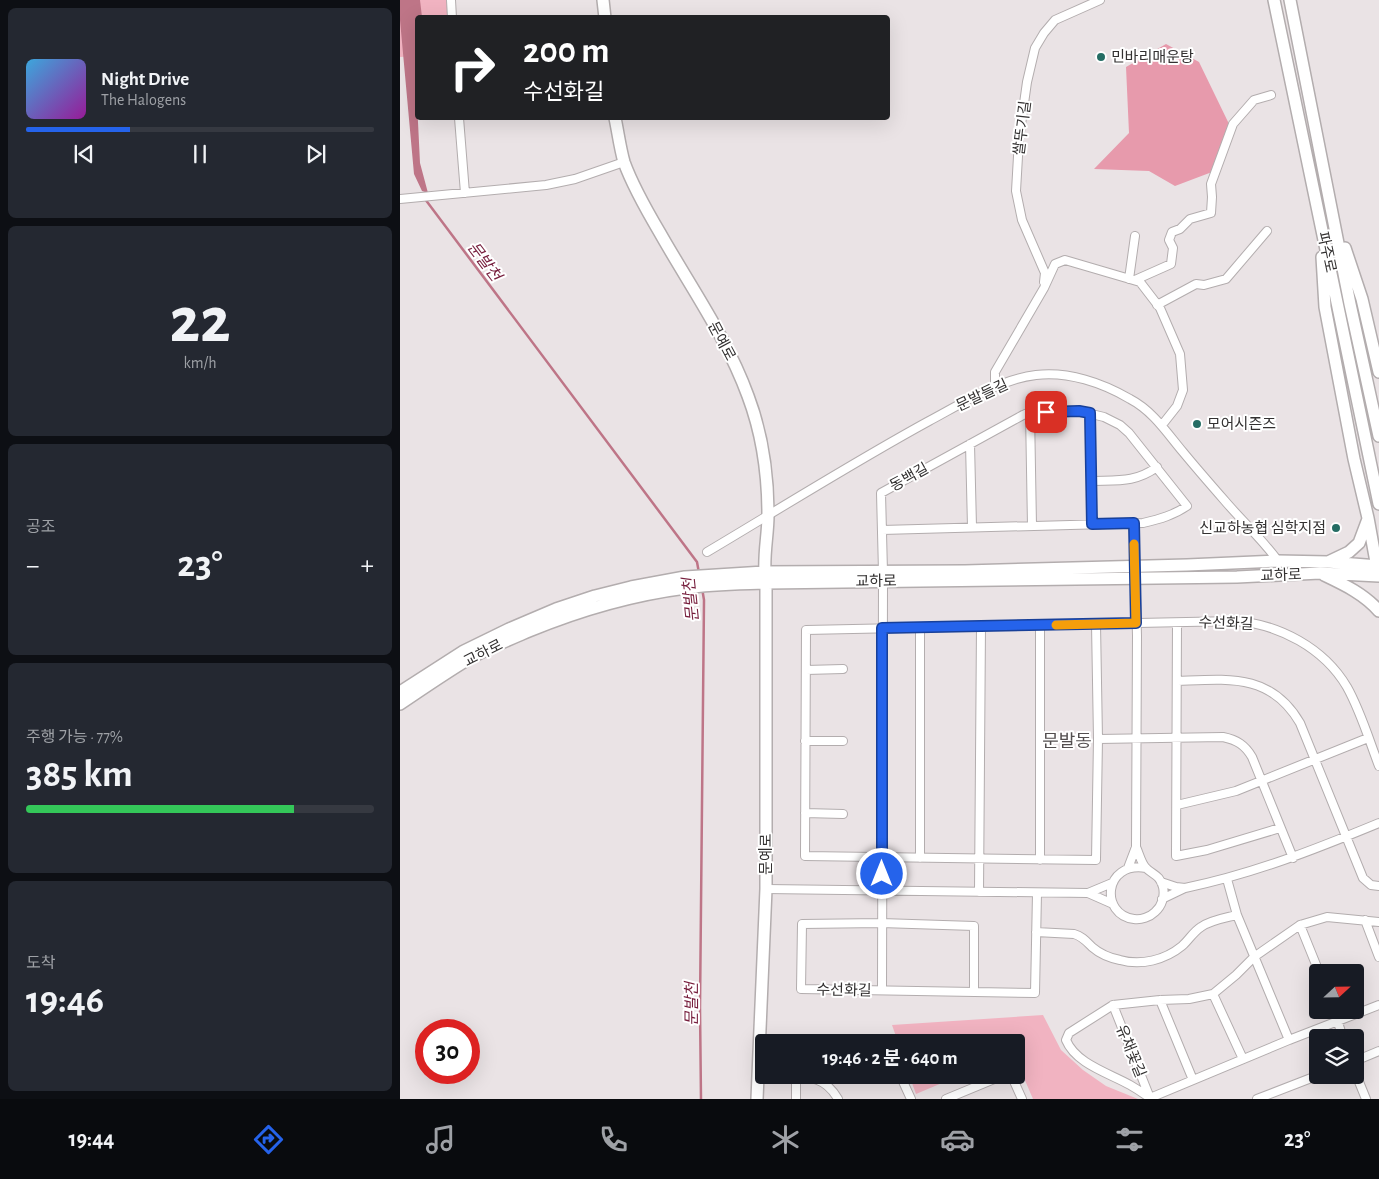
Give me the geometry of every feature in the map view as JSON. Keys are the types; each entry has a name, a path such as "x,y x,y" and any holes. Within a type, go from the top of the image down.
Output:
{"street":[{"path":"451,0 452,15"},
{"path":"603,0 605,15"},
{"name":"쌀뚜기길","path":"1044,288 1045,273 1022,220 1016,192 1019,139 1027,82 1035,48 1055,20 1100,0"},
{"name":"파주로","path":"1274,0 1379,504"},
{"name":"파주로","path":"1290,0 1350,304 1379,436"},
{"path":"1132,280 1171,264 1173,248 1169,240 1172,232 1180,229 1190,219 1211,213 1211,184 1232,124 1254,100 1271,95"},
{"path":"460,120 464,193"},
{"name":"문예로","path":"615,120 624,162 645,207 726,346 748,396 756,419 762,447 768,515 765,578 766,889 761,1034"},
{"path":"400,199 560,183 624,162"},
{"path":"1331,206 1362,299 1379,372"},
{"path":"1319,218 1325,307 1378,573"},
{"path":"1157,304 1196,284 1204,285 1226,279 1267,231"},
{"path":"1132,280 1135,236"},
{"path":"995,387 995,372 1044,288 1055,264 1065,260 1140,282 1157,304 1180,354 1183,390 1177,406 1162,425"},
{"name":"문발들길","path":"707,552 882,448 966,401 995,387 1036,375 1059,375 1079,378 1111,389 1132,399 1162,425 1226,503 1266,545 1278,561"},
{"name":"동백길","path":"882,530 1144,523 1165,518 1187,506 1129,433 1112,421 1079,411 1030,412 881,493 883,576"},
{"path":"1030,412 1032,526"},
{"path":"1090,413 1092,524"},
{"path":"970,444 972,528"},
{"path":"1091,481 1139,478 1157,467"},
{"path":"1328,562 1349,552 1359,543 1368,518"},
{"path":"1128,868 1136,847 1134,523"},
{"name":"교하로","path":"1135,572 1278,561 1328,562 1378,573"},
{"name":"교하로","path":"400,692 464,651 509,629 556,609 631,587 718,579 765,578 1135,572 1237,576 1378,573"},
{"path":"1320,573 1352,589 1370,601 1379,611"},
{"name":"수선화길","path":"882,990 883,576"},
{"name":"교하로","path":"400,704 468,659 512,638 602,604 647,594 686,582"},
{"name":"수선화길","path":"1177,622 1176,856 1215,848 1280,828"},
{"name":"수선화길","path":"1096,624 1098,739 1096,860 805,856 806,630 1177,622 1246,622 1272,628 1297,640 1326,661 1338,674 1354,703 1379,766"},
{"path":"1040,625 1040,860"},
{"path":"979,892 981,626"},
{"path":"920,628 920,858"},
{"path":"806,670 843,670"},
{"path":"1178,681 1237,680 1259,685 1287,704 1294,713 1315,760 1363,878 1371,885 1379,886"},
{"path":"1098,739 1223,737 1237,742 1248,750 1293,858"},
{"path":"1177,805 1220,796 1368,738"},
{"path":"806,741 843,741"},
{"path":"805,813 843,814"},
{"path":"1162,900 1185,888 1227,879 1293,858 1379,823"},
{"path":"1136,847 1146,868"},
{"path":"1088,893 1112,883 1121,872 1136,866 1153,872 1161,882 1163,887 1162,900 1155,912 1148,917 1130,919 1123,915 1114,904 1110,894 1112,883"},
{"path":"1227,879 1237,915 1289,1040"},
{"path":"1161,882 1185,888"},
{"path":"766,889 1088,893 1114,904"},
{"name":"수선화길","path":"974,992 974,926 802,924 801,989 882,990 974,992 1035,993 1038,892"},
{"path":"1036,932 1080,935 1093,948 1110,957 1130,962 1142,962 1169,954 1180,947 1194,932 1209,922 1237,915"},
{"name":"유채꽃길","path":"1150,1098 1130,1085 1085,1062 1069,1046 1066,1040 1069,1033 1113,1005 1160,1000 1189,1000 1213,994 1254,957 1300,925 1327,916 1379,922"},
{"path":"1365,920 1379,957"},
{"path":"1300,925 1316,964"},
{"path":"1213,994 1243,1060"},
{"path":"1160,1000 1193,1080"},
{"name":"유채꽃길","path":"1113,1005 1150,1098"},
{"path":"1150,1098 1379,1005"},
{"path":"1338,1021 1340,1029"},
{"path":"1364,1057 1379,1051"},
{"path":"1257,1099 1309,1079"},
{"name":"문예로","path":"757,1099 759,1084"},
{"path":"796,1084 796,1099"},
{"path":"827,1084 838,1099"},
{"path":"904,1084 911,1099"},
{"path":"946,1099 983,1084"},
{"path":"1016,1084 1022,1099"},
{"path":"1360,1084 1366,1099"}],"shaded area":[{"path":"400,0 451,0 452,15 415,15 415,56 400,57"},
{"path":"400,0 420,0 422,15 415,15 415,120 418,120 420,163 428,193 422,191 414,174 400,20"},
{"path":"1166,44 1199,62 1230,126 1212,172 1175,186 1149,171 1094,169 1129,133 1126,67"},
{"path":"1043,1015 1061,1050 1083,1070 1106,1086 1138,1099 1033,1099 1025,1080 1025,1034 895,1034 892,1025"},
{"path":"912,1084 940,1084 916,1094"}],"waterway":[{"name":"문발천","path":"425,199 697,562 699,573"},
{"name":"문발천","path":"701,1099 700,1008 704,600 702,588"}],"slow traffic":[{"path":"1056,625 1136,623 1134,544"}],"place":[{"name":"민바리매운탕","path":"1101,57"},
{"name":"모어시즌즈","path":"1197,424"},
{"name":"신교하농협 심학지점","path":"1336,528"}],"district":[{"name":"문발동","path":"1067,741"}],"route":[{"path":"882,874 882,628 1136,623 1134,523 1092,524 1090,413 1079,411 1046,412"}]}
